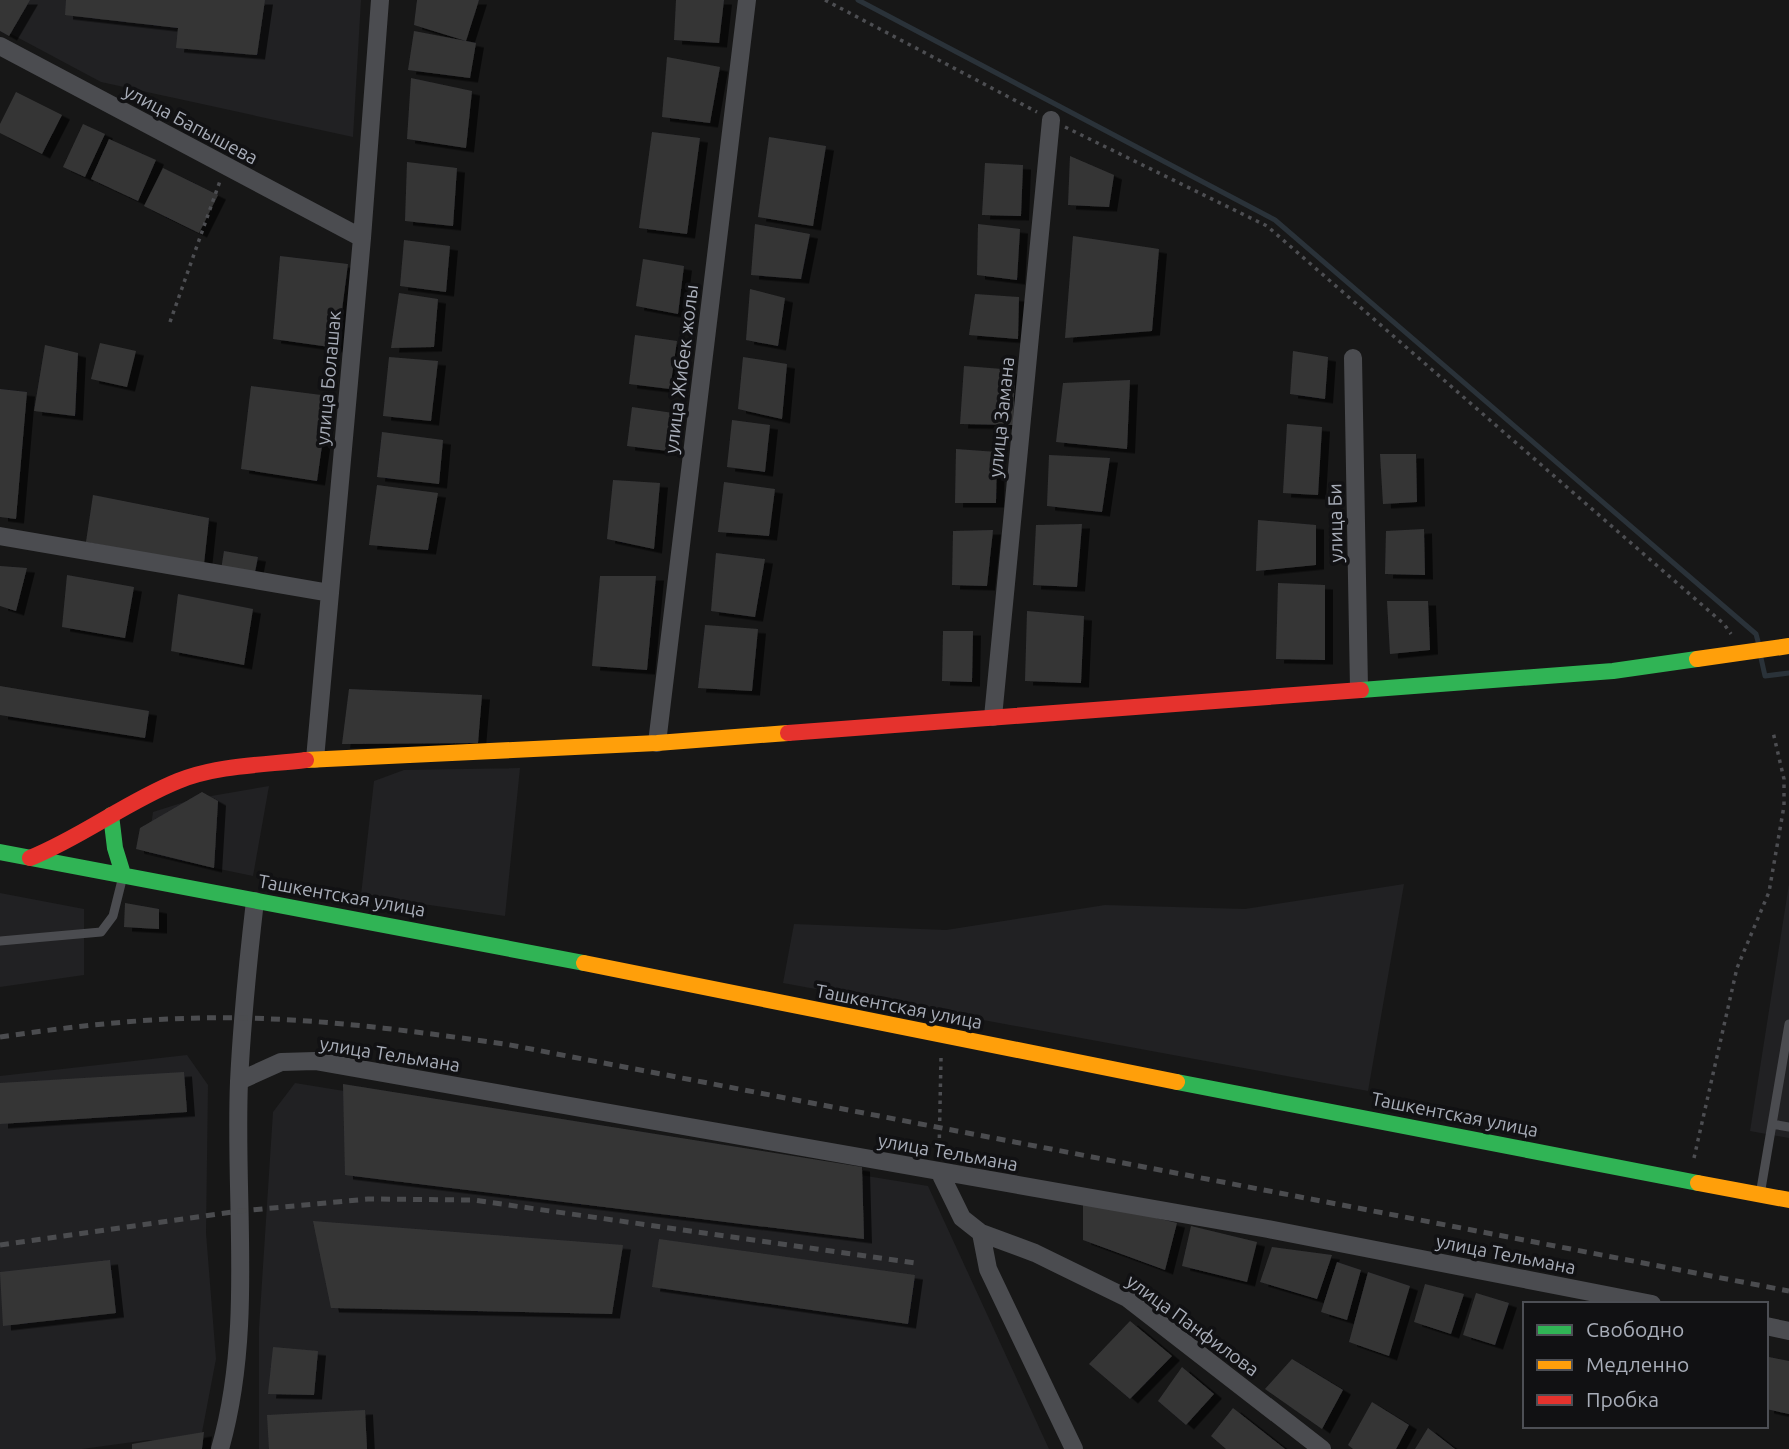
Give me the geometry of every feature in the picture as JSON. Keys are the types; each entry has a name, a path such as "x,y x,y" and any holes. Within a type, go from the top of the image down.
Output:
{"main road":[{"path":"30,858 69,842 111,815 180,780 226,770 315,759 657,743 1359,688 1613,671 1789,646"},
{"path":"111,815 115,848 123,874"},
{"name":"Ташкентская улица","path":"0,852 479,941 942,1037 1789,1200"}],"street":[{"name":"улица Болашак","path":"315,759 362,238 380,0"},
{"name":"улица Жибек жолы","path":"657,743 747,0"},
{"name":"улица Бапышева","path":"0,46 362,238"},
{"name":"улица Замана","path":"993,717 1051,120"},
{"name":"улица Би","path":"1353,358 1359,688"},
{"path":"0,536 330,593"},
{"path":"220,1449 237,1368 239,1081 255,901"},
{"name":"улица Тельмана","path":"239,1081 281,1062 314,1061 1268,1228 1642,1302"},
{"name":"улица Панфилова","path":"939,1171 962,1218 981,1233 1035,1253 1126,1298 1322,1449"},
{"path":"981,1233 988,1269 1074,1449"},
{"path":"1768,1326 1789,1331"}],"lane":[{"path":"0,941 101,932 113,916 123,874"},
{"path":"1760,1195 1789,1024"},
{"path":"1772,1124 1789,1127"}],"path":[{"path":"825,0 1051,120 1267,226 1724,624 1744,653"},
{"path":"170,322 225,165"},
{"path":"1689,1180 1737,968 1769,892 1784,806 1784,779 1773,732"},
{"path":"939,1171 942,1037"}],"shaded area":[{"path":"0,0 361,0 353,137 101,82 0,28"},
{"path":"520,768 505,916 361,895 374,781 404,770"},
{"path":"269,786 253,876 147,854 153,812 194,799"},
{"path":"1404,884 1368,1091 783,983 794,924 946,930 1105,905 1245,909"},
{"path":"1789,884 1789,1138 1750,1131"},
{"path":"0,893 84,909 84,975 0,987"},
{"path":"187,1055 208,1085 206,1233 216,1359 199,1448 148,1440 82,1449 0,1449 0,1076"},
{"path":"295,1083 928,1186 1049,1449 259,1449 259,1328 273,1112"}],"building":[{"path":"0,0 30,0 9,36 0,31"},
{"path":"66,0 265,0 257,55 176,48 178,28 65,15"},
{"path":"417,0 479,0 466,41 414,25"},
{"path":"676,0 724,0 719,43 674,40"},
{"path":"414,31 476,43 470,78 408,70"},
{"path":"667,57 720,67 710,123 662,117"},
{"path":"411,78 472,91 466,148 407,139"},
{"path":"16,92 62,115 42,154 0,133 0,124"},
{"path":"83,124 105,134 85,177 63,167"},
{"path":"652,132 700,138 687,234 639,228"},
{"path":"769,137 826,146 813,226 758,217"},
{"path":"109,139 156,160 138,201 91,179"},
{"path":"1070,156 1114,175 1109,207 1068,205"},
{"path":"407,162 457,168 453,226 405,221"},
{"path":"985,163 1023,165 1021,216 982,215"},
{"path":"163,168 218,195 199,233 144,206"},
{"path":"755,224 810,234 801,279 751,275"},
{"path":"978,224 1020,229 1017,280 977,275"},
{"path":"1073,236 1159,249 1152,331 1065,338"},
{"path":"404,240 450,246 446,292 400,286"},
{"path":"280,256 348,264 337,348 273,339"},
{"path":"643,259 684,266 678,314 636,306"},
{"path":"750,289 785,298 778,346 746,340"},
{"path":"399,293 438,299 434,347 391,348"},
{"path":"975,294 1019,297 1018,339 969,335"},
{"path":"635,335 677,341 670,389 629,384"},
{"path":"100,343 136,351 127,387 91,379"},
{"path":"45,345 78,353 75,416 34,411"},
{"path":"1293,351 1328,357 1325,399 1290,394"},
{"path":"389,357 438,361 431,421 383,416"},
{"path":"743,357 787,364 782,419 738,409"},
{"path":"964,366 1015,370 1013,425 960,424"},
{"path":"1130,380 1127,449 1056,442 1063,383"},
{"path":"251,386 329,396 317,481 241,469"},
{"path":"0,389 27,392 16,519 0,517"},
{"path":"632,407 673,413 668,451 627,446"},
{"path":"732,420 770,425 765,472 727,467"},
{"path":"1287,424 1322,427 1318,495 1283,493"},
{"path":"382,432 443,440 439,484 377,477"},
{"path":"956,449 997,452 996,503 955,503"},
{"path":"1380,454 1416,454 1417,502 1383,504"},
{"path":"1049,455 1110,458 1102,512 1047,506"},
{"path":"613,480 660,483 654,549 607,539"},
{"path":"724,482 775,489 769,536 718,532"},
{"path":"377,485 438,493 428,550 369,545"},
{"path":"93,495 209,518 204,564 86,542"},
{"path":"1258,520 1316,525 1316,565 1256,571"},
{"path":"1082,524 1077,587 1033,585 1036,525"},
{"path":"1424,529 1425,575 1385,574 1386,531"},
{"path":"993,530 987,586 952,585 953,531"},
{"path":"224,551 258,557 253,582 220,576"},
{"path":"716,553 765,559 755,617 711,611"},
{"path":"0,566 27,568 16,611 0,606"},
{"path":"67,575 134,587 125,638 62,627"},
{"path":"600,576 656,576 647,670 592,666"},
{"path":"1278,583 1325,585 1325,660 1276,659"},
{"path":"178,594 253,609 244,665 171,651"},
{"path":"1387,601 1428,601 1430,650 1390,654"},
{"path":"1027,611 1084,616 1081,683 1025,681"},
{"path":"705,625 758,629 752,691 698,688"},
{"path":"943,631 973,631 972,682 942,681"},
{"path":"0,686 149,711 145,738 0,715"},
{"path":"349,689 482,695 478,743 342,744"},
{"path":"202,792 218,801 214,868 136,849 140,828"},
{"path":"125,903 159,909 159,929 124,927"},
{"path":"184,1072 187,1112 0,1124 0,1083"},
{"path":"343,1084 862,1167 864,1239 345,1175"},
{"path":"1083,1200 1177,1223 1165,1270 1083,1240"},
{"path":"313,1221 623,1245 612,1314 331,1308"},
{"path":"1191,1226 1257,1242 1247,1282 1182,1266"},
{"path":"659,1239 915,1275 908,1324 652,1287"},
{"path":"1272,1247 1332,1255 1317,1299 1260,1282"},
{"path":"110,1260 116,1313 3,1326 0,1272"},
{"path":"1337,1262 1361,1270 1347,1320 1321,1312"},
{"path":"1368,1272 1410,1286 1389,1356 1349,1342"},
{"path":"1425,1284 1464,1294 1451,1334 1414,1322"},
{"path":"1476,1293 1509,1303 1495,1345 1463,1335"},
{"path":"1130,1321 1172,1356 1130,1399 1089,1364"},
{"path":"273,1347 318,1351 314,1395 268,1394"},
{"path":"1769,1357 1789,1361 1789,1414 1768,1409"},
{"path":"1292,1359 1343,1390 1322,1429 1265,1389"},
{"path":"1182,1367 1214,1394 1186,1425 1158,1401"},
{"path":"1372,1402 1409,1425 1396,1449 1353,1449 1348,1445"},
{"path":"1233,1408 1285,1449 1226,1449 1211,1436"},
{"path":"365,1410 367,1449 269,1449 267,1415"},
{"path":"1428,1428 1455,1449 1415,1449"},
{"path":"204,1432 202,1449 132,1449 132,1444"}],"waterway":[{"path":"858,0 1275,220 1756,634 1759,645"},
{"path":"1761,658 1765,676 1789,673"}],"railway":[{"path":"0,1037 122,1022 245,1018 343,1024 505,1044 1789,1291"},
{"path":"0,1245 240,1211 368,1199 473,1200 915,1263"}],"traffic: fast":[{"path":"1361,690 1613,671 1697,659"},
{"path":"111,815 115,848 123,874"},
{"path":"0,852 584,963"},
{"path":"1177,1082 1698,1183"}],"traffic: slow":[{"path":"1697,659 1789,646"},
{"path":"306,760 657,743 788,733"},
{"path":"584,963 1177,1082"},
{"path":"1698,1183 1789,1200"}],"traffic: jam":[{"path":"788,733 1361,690"},
{"path":"30,858 178,781 225,769 306,760"}]}
